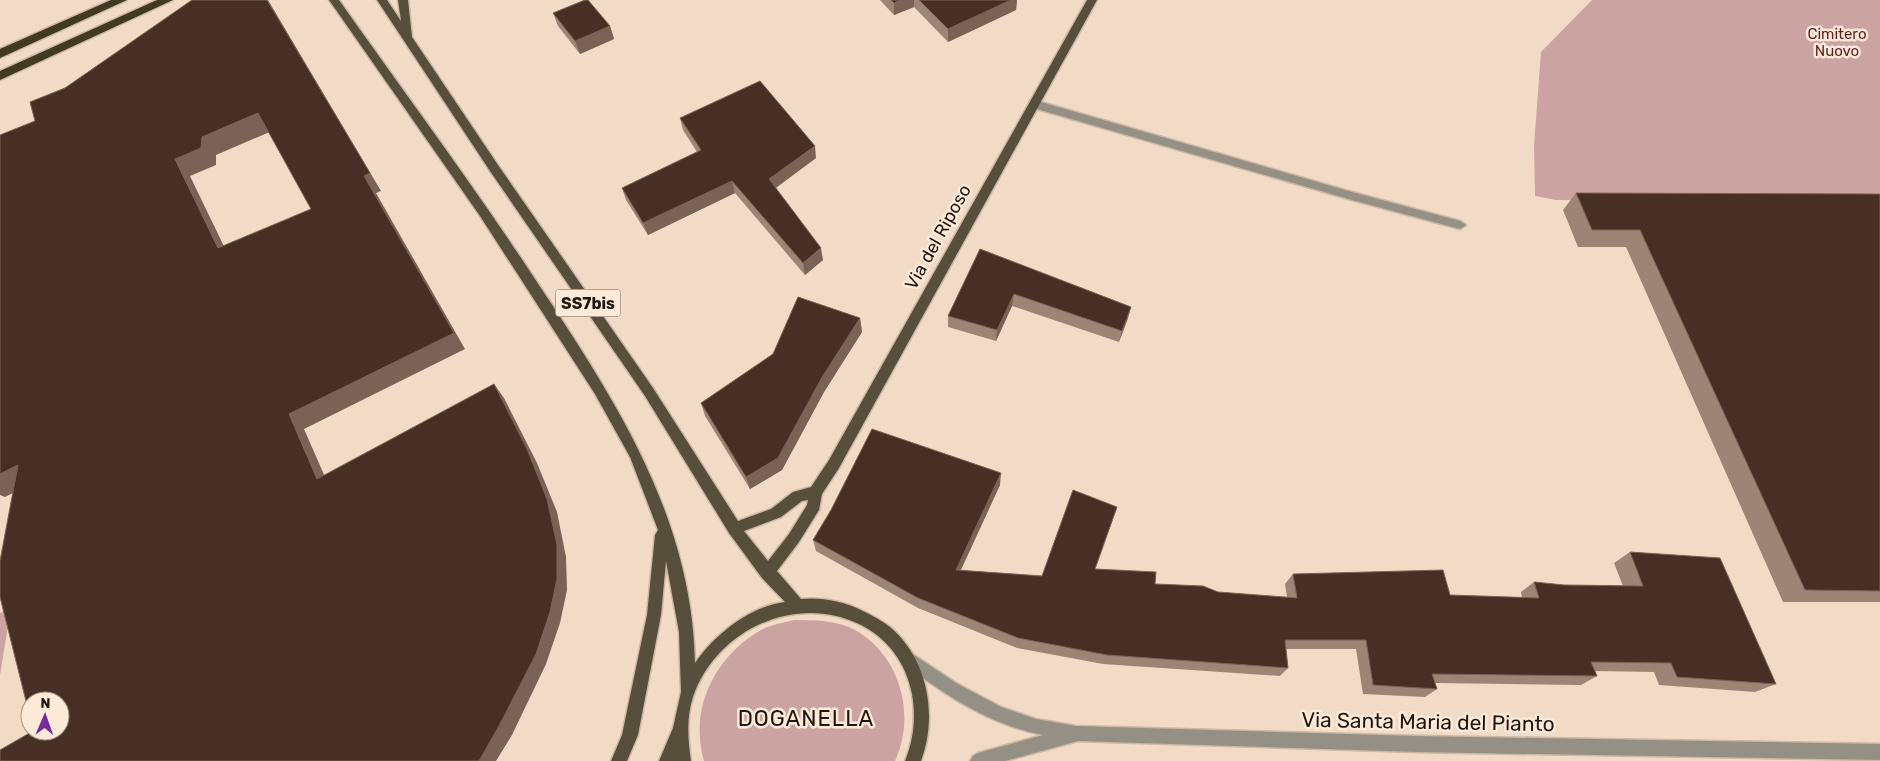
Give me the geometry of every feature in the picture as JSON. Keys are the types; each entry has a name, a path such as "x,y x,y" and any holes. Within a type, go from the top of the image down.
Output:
{"highway":[{"path":"0,54 121,0"},
{"path":"0,76 167,0"}],"main road":[{"name":"SS7bis","path":"334,0 498,234 554,320 614,416 643,470 663,525"},
{"name":"SS7bis","path":"382,0 494,168 649,392 734,529 767,572 796,604"},
{"path":"403,0 408,38"},
{"name":"Via del Riposo","path":"767,572 794,538 814,506 815,492 834,464 1092,0"},
{"path":"734,529 776,513 798,496 815,492"},
{"path":"663,525 676,574 686,632 688,692 680,730 666,761"},
{"path":"619,761 630,734 654,616 663,525"},
{"path":"688,692 706,658 733,631 766,612 796,604 829,605 860,614 887,633 908,658 918,685 922,714 921,744 913,761"},
{"path":"680,730 683,761"}],"street":[{"path":"1034,104 1352,196 1460,225"},
{"path":"908,658 953,692 989,710 1031,725 1078,733"},
{"name":"Via Santa Maria del Pianto","path":"978,761 1078,733 1426,744 1880,752"}],"green space":[{"name":"Cimitero Nuovo","path":"1592,0 1880,0 1880,203 1556,200 1535,196 1534,146 1541,52"},
{"path":"11,607 0,675 0,613"},
{"path":"794,620 826,621 850,627 872,642 884,656 894,672 904,707 901,743 895,761 704,761 700,742 700,722 709,686 718,670 744,641 772,625"}],"building":[{"path":"192,0 267,0 370,173 364,176 454,333 289,414 317,479 494,384 527,449 547,499 557,545 557,579 550,612 536,654 479,761 0,761 0,750 20,738 20,741 70,741 70,691 24,691 0,597 0,561 18,465 0,474 0,135 35,121 30,102 65,88","holes":["258,113 311,209 218,248 175,159 201,148 202,137"]},
{"path":"588,0 610,26 575,41 553,13"},
{"path":"919,0 1011,0 948,29"},
{"path":"760,81 815,146 769,179 821,248 803,263 732,181 643,223 622,188 701,150 680,118"},
{"path":"1576,193 1880,194 1880,591 1805,590 1640,230 1592,230"},
{"path":"980,249 1131,307 1122,331 1014,294 997,330 948,316"},
{"path":"798,297 860,318 821,379 778,458 746,477 701,403 773,354"},
{"path":"872,429 1001,473 956,570 1042,576 1073,490 1117,507 1095,569 1156,572 1155,584 1203,586 1218,592 1297,598 1293,574 1443,570 1450,595 1539,598 1534,582 1564,585 1643,586 1630,552 1720,558 1776,684 1677,677 1671,663 1591,662 1597,676 1432,674 1437,689 1373,685 1366,640 1285,640 1288,668 1107,655 1018,638 918,598 813,540 831,510"}],"district":[{"name":"DOGANELLA","path":"806,718"}]}
